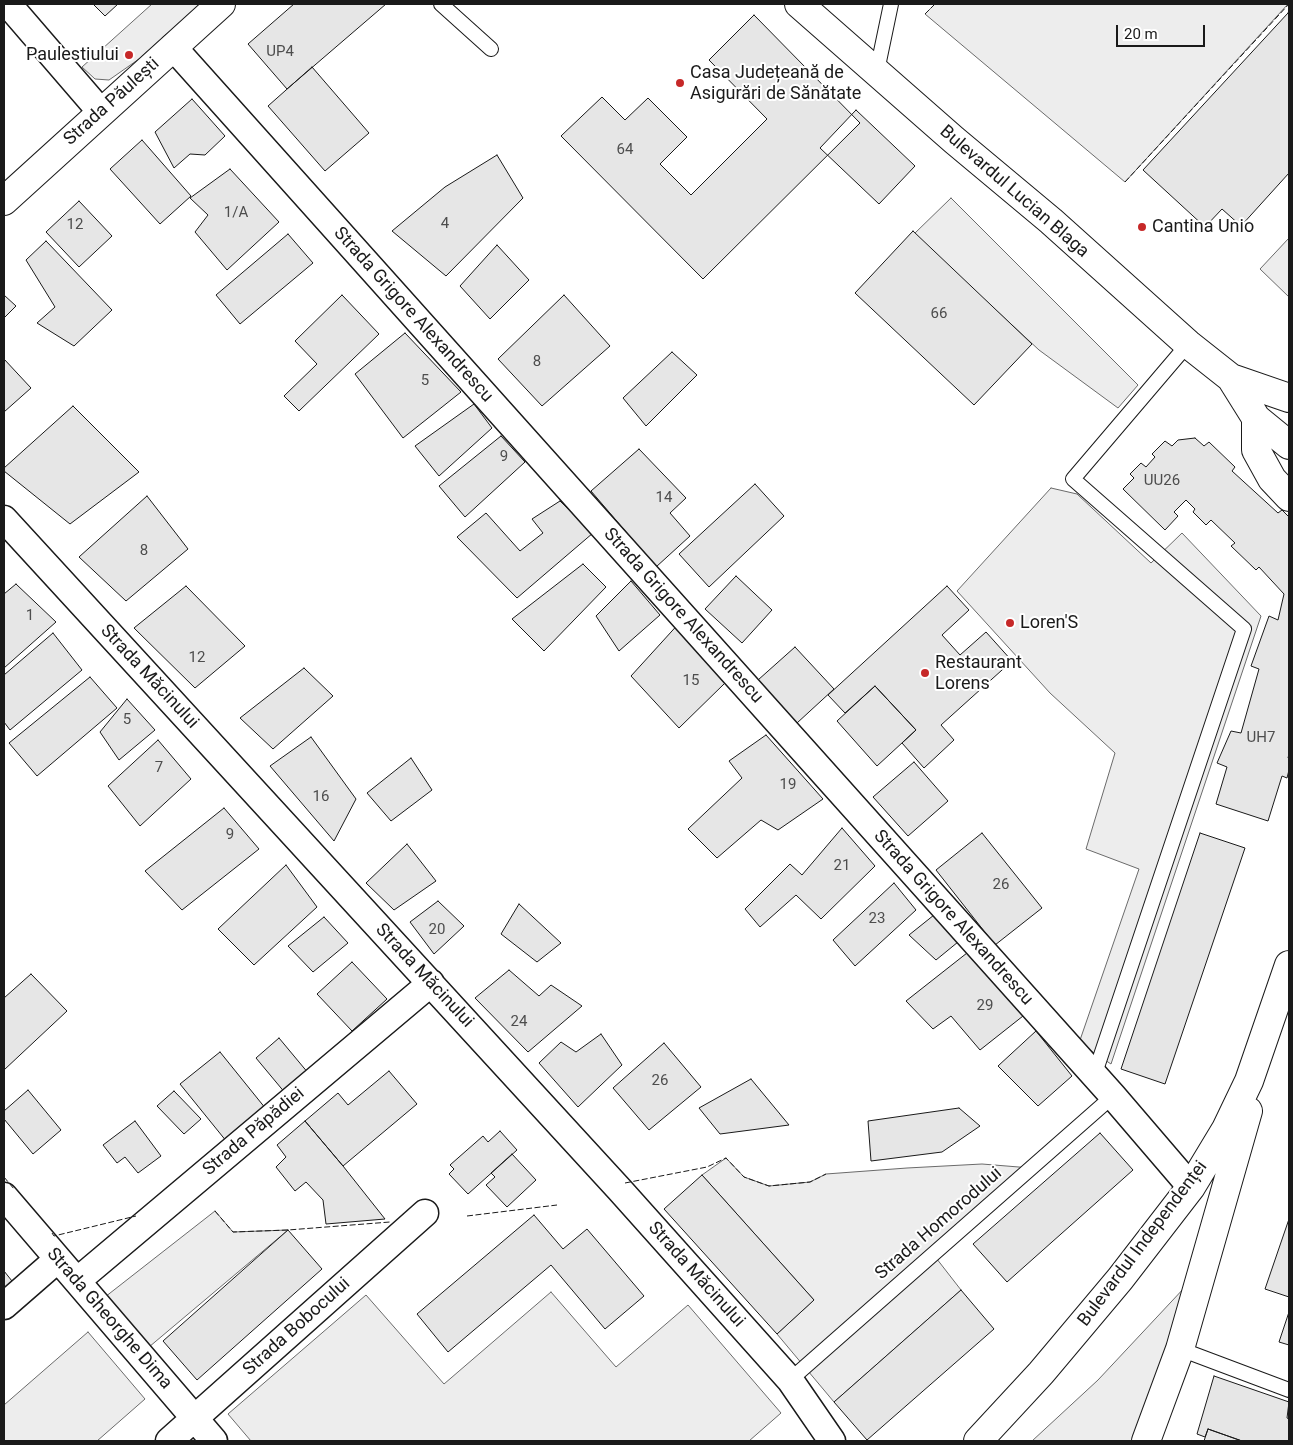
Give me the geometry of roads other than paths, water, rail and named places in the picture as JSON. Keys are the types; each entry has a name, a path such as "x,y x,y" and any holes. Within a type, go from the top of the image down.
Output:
{"main road":[{"name":"Strada Păulești","path":"4,201 220,4"},
{"name":"Bulevardul Lucian Blaga","path":"800,4 954,140 1051,221 1188,344 1230,378 1256,418 1289,445"},
{"name":"Bulevardul Lucian Blaga","path":"1230,378 1289,398"},
{"path":"1256,418 1256,450 1272,479 1289,497"},
{"path":"1146,1441 1180,1349 1288,967"},
{"name":"Bulevardul Independenței","path":"978,1441 1041,1373 1120,1279 1191,1187 1226,1129 1249,1080 1288,967"}],"street":[{"path":"8,4 101,112"},
{"name":"Strada Grigore Alexandrescu","path":"173,47 1113,1096 1191,1187"},
{"name":"Strada Măcinului","path":"4,519 431,983 790,1380 832,1441"},
{"name":"Strada Păpădiei","path":"77,1281 431,983"},
{"name":"Strada Gheorghe Dima","path":"4,1196 214,1441"},
{"name":"Strada Bobocului","path":"169,1441 425,1214"},
{"path":"4,1306 58,1259"}],"lane":[{"path":"442,4 491,49"},
{"path":"877,71 891,4"},
{"path":"1094,1076 1244,629 1073,479 1188,344"},
{"name":"Strada Homorodului","path":"790,1380 1113,1096"},
{"path":"1180,1349 1289,1390"}],"place":[{"name":"Paulestiului","path":"129,55"},
{"name":"Casa Județeană de Asigurări de Sănătate","path":"680,83"},
{"name":"Cantina Unio","path":"1142,227"},
{"name":"Loren'S","path":"1010,623"},
{"name":"Restaurant Lorens","path":"925,673"}]}
